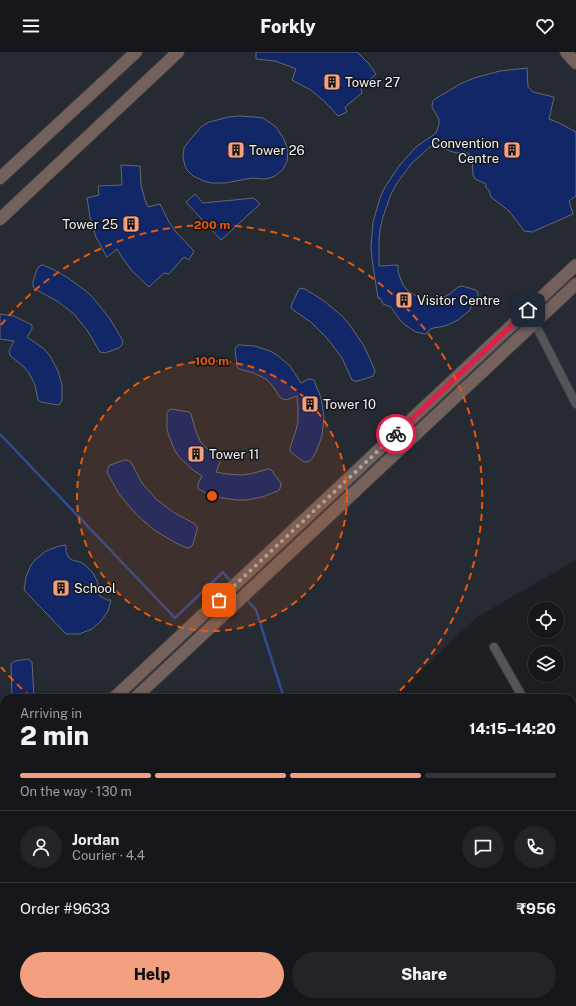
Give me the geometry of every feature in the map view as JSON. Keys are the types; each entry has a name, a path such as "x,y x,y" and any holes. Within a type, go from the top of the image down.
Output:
{"street":[{"path":"0,178 136,52"},
{"path":"0,219 178,52"},
{"path":"566,52 576,63"},
{"path":"118,694 576,265"},
{"path":"139,694 576,284"},
{"path":"528,310 536,322 576,404"},
{"path":"494,647 521,694"}],"shaded area":[{"path":"0,52 576,52 576,560 477,617 396,694 0,694"}],"building":[{"name":"Tower 27","path":"256,52 357,52 369,64 376,74 361,88 362,93 345,107 347,112 338,116 311,90 292,80 296,69 275,61 256,59"},
{"name":"Convention Centre","path":"527,68 528,87 533,92 554,97 549,119 576,132 576,196 569,201 573,214 532,232 524,231 509,211 491,197 489,190 486,188 486,184 475,179 473,175 472,156 465,152 456,153 446,149 441,140 430,147 412,163 397,183 391,194 380,229 379,266 398,265 398,272 403,285 407,290 425,300 438,300 462,286 476,290 478,296 469,311 458,320 445,326 433,328 425,334 416,332 405,325 391,307 383,304 380,298 378,298 371,247 373,222 380,198 385,187 399,166 416,147 436,133 439,119 432,107 435,99 460,84 474,78 500,71"},
{"name":"Tower 26","path":"238,116 263,118 276,127 284,139 288,151 287,161 283,169 275,176 270,178 252,178 225,183 211,183 193,176 187,170 183,157 184,148 189,141 201,127 209,122"},
{"name":"Tower 25","path":"121,165 140,166 141,185 148,207 160,204 175,231 194,251 189,260 184,257 169,274 164,273 149,287 132,271 117,249 107,257 96,237 90,217 87,198 99,195 98,186 122,185"},
{"path":"195,194 203,203 254,198 260,204 221,240 186,202"},
{"path":"41,265 65,276 86,291 95,300 110,319 123,341 119,348 105,353 100,352 87,330 74,314 57,301 35,289 33,282 37,269"},
{"path":"300,288 305,289 324,301 349,324 364,346 375,371 373,376 358,381 352,380 342,358 327,338 312,323 292,309 291,306"},
{"path":"0,314 14,316 32,325 32,329 27,337 44,349 50,356 58,371 62,385 62,400 60,404 58,405 41,402 38,400 35,385 29,373 10,355 9,351 14,341 0,339"},
{"name":"Tower 10","path":"238,345 255,346 277,355 290,366 301,383 309,379 314,380 321,398 324,417 322,436 316,452 310,461 304,462 290,450 298,422 297,396 286,400 283,399 266,379 254,373 239,369 237,366 235,349"},
{"name":"Tower 11","path":"171,409 189,412 191,414 200,441 219,459 220,462 216,472 241,475 270,469 281,483 280,489 262,497 236,500 216,497 198,489 198,484 202,476 180,458 175,451 169,436 167,429 167,413"},
{"path":"124,460 131,462 142,483 156,499 173,512 195,524 197,530 191,547 187,548 176,543 154,530 135,513 119,494 107,472 110,465"},
{"name":"School","path":"66,545 66,552 69,558 85,565 93,573 98,583 97,590 100,596 107,600 111,600 108,611 101,621 92,629 79,634 66,634 24,590 26,577 35,560 46,551"},
{"path":"28,659 32,662 34,694 12,694 11,664 15,661"}],"waterway":[{"path":"0,434 175,618 223,572 232,583"},
{"path":"246,599 256,610 283,694"}],"way so far":[{"path":"219,600 396,434"}],"place":[{"name":"Tower 27","path":"332,82"},
{"name":"Tower 26","path":"236,150"},
{"name":"Convention Centre","path":"512,150"},
{"name":"Tower 25","path":"131,224"},
{"name":"Visitor Centre","path":"404,300"},
{"name":"Tower 10","path":"310,404"},
{"name":"Tower 11","path":"196,454"},
{"name":"School","path":"61,588"}],"route":[{"path":"396,434 528,310"}]}
